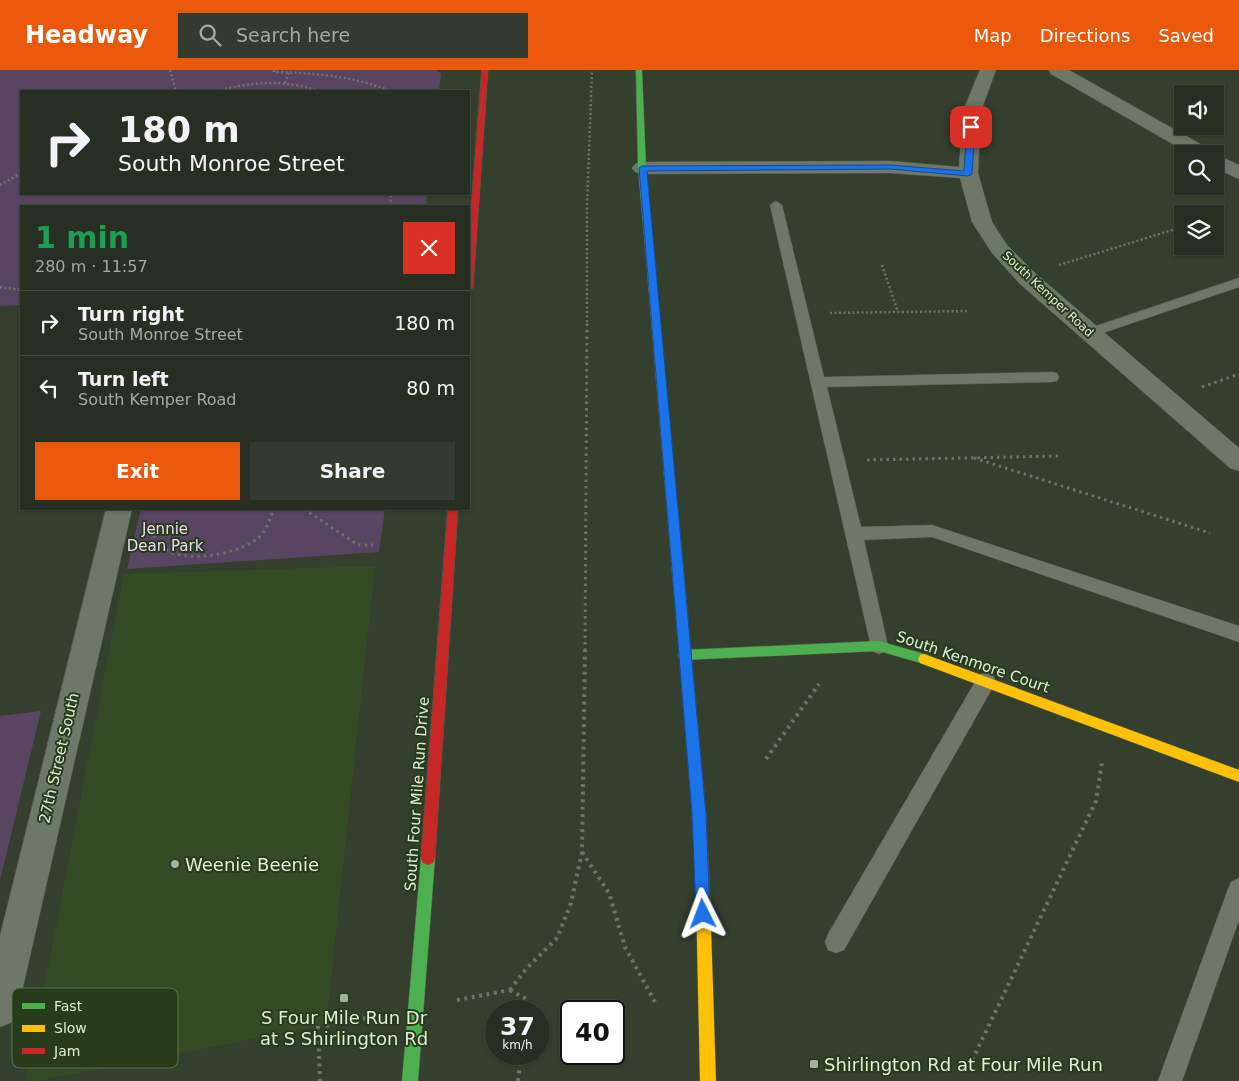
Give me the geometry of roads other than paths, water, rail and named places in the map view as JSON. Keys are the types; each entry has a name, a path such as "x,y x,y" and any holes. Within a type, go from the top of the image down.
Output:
{"street":[{"path":"470,274 485,70"},
{"path":"639,70 642,168 699,814 707,994 708,1081"},
{"name":"South Kemper Road","path":"988,70 972,111 968,174 982,222 999,249 1028,279 1239,462"},
{"path":"1057,70 1188,145"},
{"path":"642,168 890,167 968,174"},
{"name":"27th Street South","path":"0,1008 119,510"},
{"name":"South Four Mile Run Drive","path":"410,1081 417,1008 452,510"},
{"name":"South Kenmore Court","path":"684,655 879,646 933,662 986,681 1239,776"}],"lane":[{"path":"776,204 879,646"},
{"path":"1090,333 1239,282"},
{"path":"817,382 1052,377"},
{"path":"854,534 932,531 1239,634"},
{"path":"836,942 986,681"},
{"path":"1170,1081 1239,889"}],"place":[{"name":"Weenie Beenie","path":"175,864"},
{"name":"S Four Mile Run Dr at S Shirlington Rd","path":"344,998"},
{"name":"Shirlington Rd at Four Mile Run","path":"814,1064"}],"park label":[{"name":"Jennie Dean Park","path":"165,538"}]}
